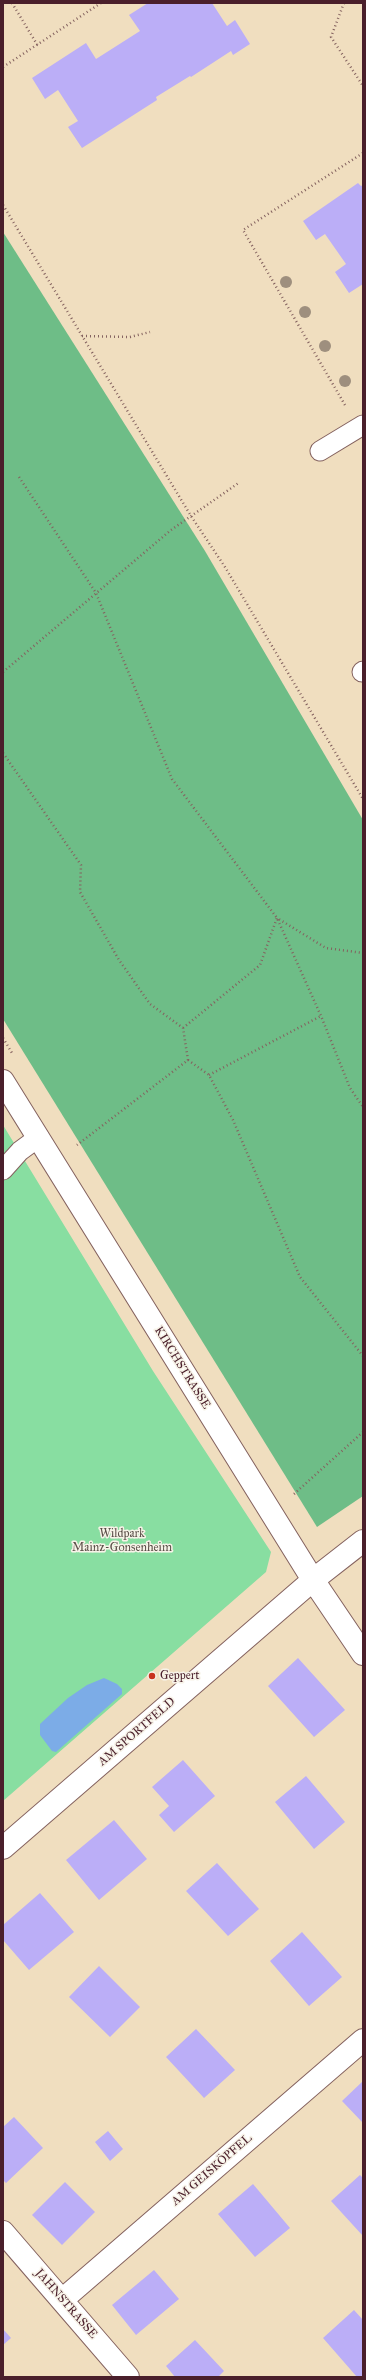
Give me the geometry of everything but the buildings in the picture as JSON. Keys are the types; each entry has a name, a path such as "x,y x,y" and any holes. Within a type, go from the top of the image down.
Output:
{"street":[{"name":"KIRCHSTRASSE","path":"3,1081 312,1580 363,1654"},
{"name":"AM SPORTFELD","path":"3,1848 312,1580 363,1541"},
{"name":"AM GEISKÖPFEL","path":"62,2300 363,2040"},
{"name":"JAHNSTRASSE","path":"3,2232 128,2377"}],"lane":[{"path":"320,451 361,427"},
{"path":"3,1170 20,1151 38,1137"}],"path":[{"path":"12,3 38,46"},
{"path":"3,67 38,46 101,3"},
{"path":"344,3 331,37 363,86"},
{"path":"361,427 243,230 363,154"},
{"path":"3,205 191,516 225,567 363,799"},
{"path":"82,336 130,336 150,332"},
{"path":"19,477 96,593 172,779 277,918 321,1016 350,1088 363,1107"},
{"path":"3,672 96,593 191,516 240,482"},
{"path":"3,753 81,865 80,892 118,960 150,1004 183,1028 188,1060 209,1075 233,1120 300,1277 363,1356"},
{"path":"277,918 326,948 363,953"},
{"path":"183,1028 260,965 277,918"},
{"path":"209,1075 321,1016"},
{"path":"72,1149 188,1060"},
{"path":"289,1499 363,1432"}],"green space":[{"path":"3,232 205,551 363,820 363,1496 317,1527 3,1019"},
{"name":"Wildpark Mainz-Gonsenheim","path":"3,1125 153,1371 271,1552 266,1572 3,1801"}],"water":[{"path":"104,1678 117,1684 122,1689 122,1694 56,1752 52,1751 40,1735 40,1724 68,1698 87,1685"}],"place":[{"name":"Geppert","path":"152,1676"}]}
